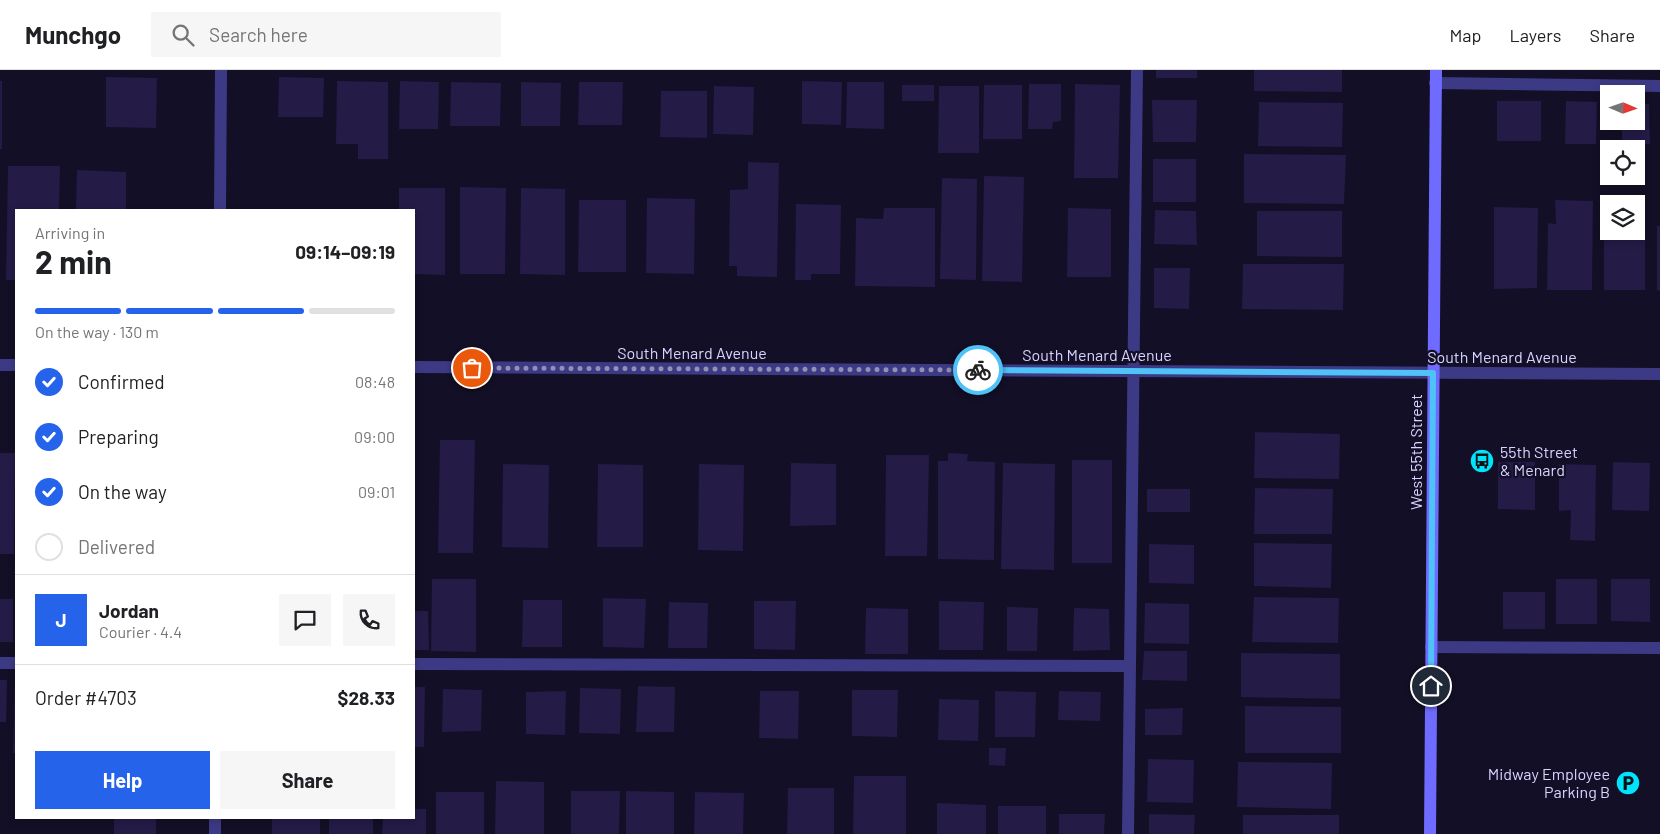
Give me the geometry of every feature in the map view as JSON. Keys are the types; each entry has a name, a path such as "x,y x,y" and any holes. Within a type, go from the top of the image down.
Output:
{"main road":[{"name":"West 55th Street","path":"1430,834 1435,76"}],"street":[{"path":"220,209 222,70"},
{"path":"1128,834 1137,70"},
{"path":"1435,76 1660,86"},
{"path":"0,365 15,365"},
{"name":"South Menard Avenue","path":"415,367 1660,374"},
{"path":"1431,647 1660,648"},
{"path":"0,663 15,663"},
{"path":"415,664 1130,666"},
{"path":"215,819 215,834"}],"building":[{"path":"1156,70 1197,70 1197,78 1156,78"},
{"path":"1254,70 1342,70 1342,92 1254,91"},
{"path":"106,77 157,78 156,128 106,127"},
{"path":"279,77 324,78 323,117 278,117"},
{"path":"0,81 2,81 2,149 0,149"},
{"path":"337,81 388,82 388,159 358,159 358,144 336,144"},
{"path":"400,81 439,82 438,129 399,129"},
{"path":"802,81 842,82 841,125 802,124"},
{"path":"451,82 501,83 500,126 450,126"},
{"path":"521,82 561,83 560,126 521,126"},
{"path":"579,82 623,82 622,125 578,125"},
{"path":"847,82 884,82 884,129 846,128"},
{"path":"1029,84 1061,84 1061,121 1053,122 1052,129 1028,129"},
{"path":"1075,84 1120,85 1118,178 1074,178"},
{"path":"902,85 934,85 934,101 902,101"},
{"path":"984,85 1022,85 1022,139 983,139"},
{"path":"714,86 754,87 753,135 713,134"},
{"path":"939,86 979,86 979,153 938,153"},
{"path":"661,91 707,91 707,138 660,137"},
{"path":"1152,100 1197,100 1196,142 1153,142"},
{"path":"1497,101 1541,101 1541,141 1497,141"},
{"path":"1566,101 1597,102 1596,144 1565,144"},
{"path":"1259,102 1343,103 1342,147 1258,146"},
{"path":"1645,104 1649,104 1650,144 1645,144 1645,140 1622,140 1622,130 1645,130"},
{"path":"1244,154 1346,155 1344,204 1244,203"},
{"path":"1153,159 1196,159 1196,202 1153,202"},
{"path":"748,162 779,163 777,277 737,276 737,266 729,266 730,190 748,189"},
{"path":"8,166 60,166 59,209 15,209 15,280 6,280"},
{"path":"77,170 126,172 126,209 76,209"},
{"path":"984,176 1024,177 1022,282 982,281"},
{"path":"942,178 977,179 976,280 940,279"},
{"path":"460,187 506,188 505,274 460,274"},
{"path":"399,188 445,188 445,275 415,274 415,209 399,209"},
{"path":"521,188 565,189 565,275 520,274"},
{"path":"647,198 695,199 694,274 646,273"},
{"path":"579,200 626,200 626,272 578,272"},
{"path":"1555,200 1593,201 1592,290 1547,290 1548,223 1556,224"},
{"path":"796,204 841,205 840,274 811,274 811,280 795,280"},
{"path":"1494,207 1538,208 1537,288 1494,289"},
{"path":"884,208 935,208 935,287 855,286 856,218 883,219"},
{"path":"1068,208 1111,209 1111,277 1067,277"},
{"path":"1155,210 1196,211 1197,245 1154,244"},
{"path":"1257,211 1342,211 1342,257 1257,256"},
{"path":"1657,226 1660,226 1660,291 1657,290"},
{"path":"1604,240 1645,240 1645,290 1604,290"},
{"path":"1243,264 1344,264 1343,310 1242,309"},
{"path":"1154,268 1190,268 1189,309 1154,308"},
{"path":"1255,432 1340,434 1339,479 1254,478"},
{"path":"440,440 475,440 473,553 438,553"},
{"path":"0,453 15,453 14,554 0,554"},
{"path":"948,453 968,454 967,461 995,462 994,560 938,559 938,461 948,461"},
{"path":"886,455 929,455 927,556 885,556"},
{"path":"1072,460 1112,460 1112,563 1072,563"},
{"path":"1498,462 1535,462 1535,510 1498,509"},
{"path":"1613,462 1650,463 1649,511 1612,510"},
{"path":"791,463 836,464 836,525 790,526"},
{"path":"1003,463 1055,464 1054,570 1001,569"},
{"path":"503,464 549,465 548,548 502,547"},
{"path":"598,464 643,465 643,547 597,547"},
{"path":"699,464 744,465 743,551 698,550"},
{"path":"1559,464 1596,465 1595,541 1570,540 1571,510 1559,511"},
{"path":"1255,488 1333,489 1332,534 1254,534"},
{"path":"1147,489 1190,489 1190,512 1147,512"},
{"path":"1254,543 1332,544 1331,588 1254,586"},
{"path":"1149,544 1194,545 1194,584 1149,583"},
{"path":"432,579 476,579 476,652 431,651"},
{"path":"1556,579 1597,579 1597,624 1556,624"},
{"path":"1611,579 1650,579 1650,622 1611,621"},
{"path":"1503,592 1545,592 1545,629 1503,629"},
{"path":"1254,597 1339,598 1338,643 1252,642"},
{"path":"603,598 646,599 644,648 603,647"},
{"path":"0,599 13,599 13,642 0,642"},
{"path":"523,600 562,600 562,647 522,647"},
{"path":"754,601 796,601 795,650 754,649"},
{"path":"939,601 984,602 983,650 939,650"},
{"path":"669,602 708,603 707,648 668,648"},
{"path":"1145,603 1189,604 1189,644 1144,643"},
{"path":"1007,607 1038,608 1037,651 1007,651"},
{"path":"866,608 908,609 908,654 865,654"},
{"path":"1074,608 1109,609 1110,650 1073,651"},
{"path":"415,611 428,611 429,650 415,650"},
{"path":"1144,651 1187,651 1187,681 1142,680"},
{"path":"1241,653 1340,654 1340,699 1241,697"},
{"path":"15,679 15,753 13,753"},
{"path":"0,680 7,680 6,722 0,722"},
{"path":"638,686 675,687 674,732 636,732"},
{"path":"415,687 425,687 424,747 415,747"},
{"path":"580,688 621,689 620,734 579,733"},
{"path":"443,689 482,690 481,731 442,732"},
{"path":"852,690 898,690 897,737 852,736"},
{"path":"566,691 565,735 526,734 526,692"},
{"path":"760,691 799,691 798,739 759,738"},
{"path":"995,691 1036,692 1035,737 995,737"},
{"path":"1059,691 1101,692 1100,721 1058,720"},
{"path":"939,699 979,700 978,741 938,740"},
{"path":"1245,706 1341,707 1341,753 1245,753"},
{"path":"1183,708 1182,735 1145,735 1145,709"},
{"path":"989,748 1006,748 1005,766 989,765"},
{"path":"1148,759 1194,760 1193,803 1147,802"},
{"path":"1238,762 1332,763 1331,809 1237,807"},
{"path":"854,776 906,776 906,834 853,834"},
{"path":"496,781 544,782 544,834 495,834"},
{"path":"788,788 834,788 834,834 787,834"},
{"path":"571,791 620,791 619,834 571,834"},
{"path":"626,791 674,792 674,834 626,834"},
{"path":"436,792 484,792 484,834 436,834"},
{"path":"695,792 744,793 743,834 694,834"},
{"path":"937,803 986,805 986,834 937,834"},
{"path":"998,806 1046,806 1046,834 998,834"},
{"path":"415,809 426,809 426,834 382,834 383,819 415,819"},
{"path":"1059,814 1105,814 1104,834 1059,834"},
{"path":"1149,814 1195,815 1194,834 1149,834"},
{"path":"1243,815 1339,815 1339,834 1243,834"},
{"path":"114,819 156,819 156,834 114,834"},
{"path":"272,819 320,819 320,834 272,834"},
{"path":"329,819 373,819 373,834 329,834"}],"way so far":[{"path":"472,368 978,370"}],"place":[{"name":"55th Street & Menard","path":"1482,461"},
{"name":"Midway Employee Parking B","path":"1628,783"}],"route":[{"path":"978,370 1433,373 1431,686"}]}
